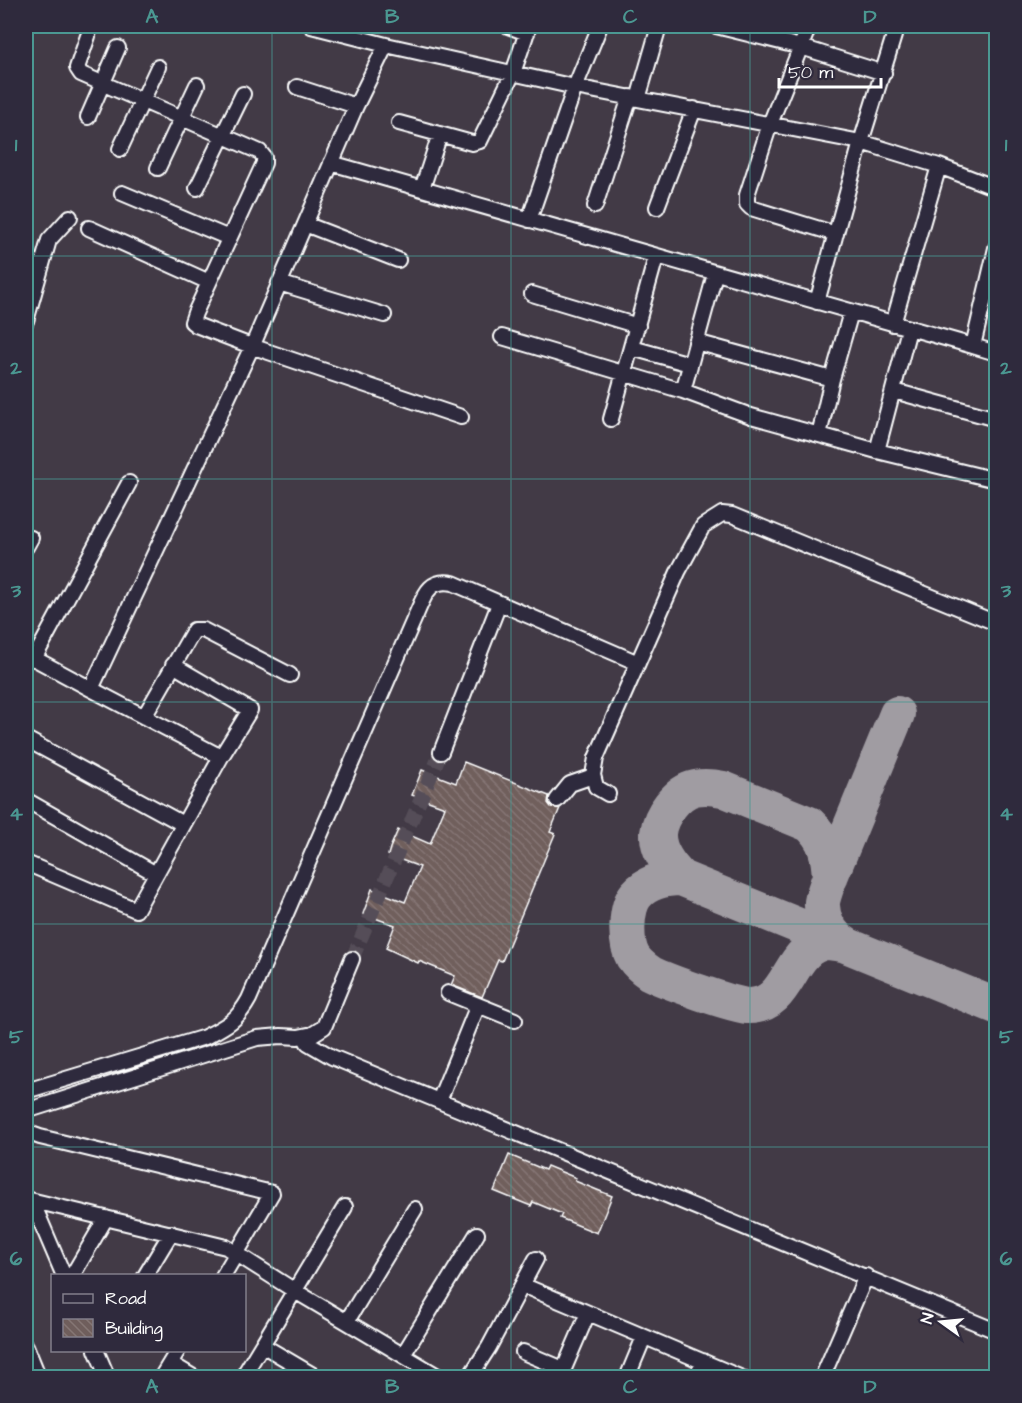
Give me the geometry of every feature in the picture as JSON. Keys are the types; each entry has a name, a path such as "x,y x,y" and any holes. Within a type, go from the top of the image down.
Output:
{"street":[{"path":"311,26 575,87 861,142 939,166 996,188"},
{"path":"399,123 472,143 480,141 513,73 528,29 508,26"},
{"path":"529,220 575,87 600,26"},
{"path":"595,206 659,26"},
{"path":"716,26 801,47 884,73"},
{"path":"809,26 771,124 747,195 747,204 751,208 836,234"},
{"path":"817,302 861,142 897,26"},
{"path":"88,36 77,68 78,72 260,152 264,157 264,162 192,322 251,346 461,417"},
{"path":"90,688 251,346 356,106 386,45"},
{"path":"88,117 118,48"},
{"path":"120,149 158,67"},
{"path":"159,168 197,85"},
{"path":"297,87 356,106"},
{"path":"197,188 243,94"},
{"path":"657,207 694,109"},
{"path":"422,189 440,134"},
{"path":"331,163 996,353"},
{"path":"893,324 939,166"},
{"path":"122,193 229,238"},
{"path":"26,321 48,240 70,217"},
{"path":"304,224 398,260"},
{"path":"89,228 209,282"},
{"path":"973,346 996,248"},
{"path":"611,419 656,257"},
{"path":"683,391 715,274"},
{"path":"279,283 384,315"},
{"path":"532,294 638,326"},
{"path":"819,435 850,312"},
{"path":"877,451 909,328"},
{"path":"502,337 683,391 751,416 877,451 996,480"},
{"path":"696,342 832,379"},
{"path":"632,348 690,364"},
{"path":"894,391 996,418"},
{"path":"129,483 30,656 221,757"},
{"path":"608,794 596,787 593,776 596,758 678,572 703,526 722,514 732,515 996,623"},
{"path":"26,1091 205,1037 229,1025 241,1014 426,594 433,584 442,581 453,583 638,663"},
{"path":"441,752 499,604"},
{"path":"144,717 191,633 197,629 290,675"},
{"path":"26,863 136,910 221,757 250,710 173,665"},
{"path":"26,739 183,824"},
{"path":"557,800 570,784 593,776"},
{"path":"26,800 156,874"},
{"path":"26,1111 257,1038 313,1034 324,1028 352,959"},
{"path":"448,993 515,1020"},
{"path":"439,1101 478,1005"},
{"path":"229,1025 235,1044"},
{"path":"304,1036 308,1043 326,1054 996,1331"},
{"path":"152,1053 157,1070"},
{"path":"26,1132 272,1193 224,1274"},
{"path":"29,1200 226,1247 441,1377"},
{"path":"29,1200 64,1274"},
{"path":"242,1377 345,1207"},
{"path":"347,1321 415,1209"},
{"path":"73,1274 106,1218"},
{"path":"147,1274 171,1233"},
{"path":"403,1355 477,1234"},
{"path":"469,1377 489,1347 536,1259"},
{"path":"822,1377 866,1276"},
{"path":"522,1285 742,1377"},
{"path":"523,1352 561,1373 588,1313"},
{"path":"627,1377 644,1337"},
{"path":"262,1345 318,1377"},
{"path":"26,1346 39,1377"},
{"path":"98,1352 108,1377"},
{"path":"161,1377 177,1352"},
{"path":"696,1377 703,1361"},
{"path":"170,1363 195,1377"}],"building":[{"path":"464,762 549,796 548,803 551,807 560,808 550,832 555,834 502,961 498,960 482,997 451,985 455,976 419,961 418,963 386,948 395,925 363,914 372,889 405,902 420,867 388,855 398,830 430,844 445,807 412,795 422,770 456,783"},
{"path":"509,1155 545,1170 547,1166 576,1178 575,1181 612,1196 597,1233 560,1218 562,1214 533,1202 531,1206 494,1191"}],"taxiway":[{"path":"845,944 828,926 823,915 822,900 897,714"},
{"path":"681,878 662,852 658,839 659,826 671,805 682,794 688,790 706,787 723,789 809,824 826,848 830,878"},
{"path":"845,944 843,944 840,944 827,942 814,946 804,954 773,997 763,1003 749,1006 699,992 648,971 636,961 630,951 628,917 632,901 645,887 663,880 681,878 996,1006"}],"tunnel":[{"path":"352,959 441,752"}]}
